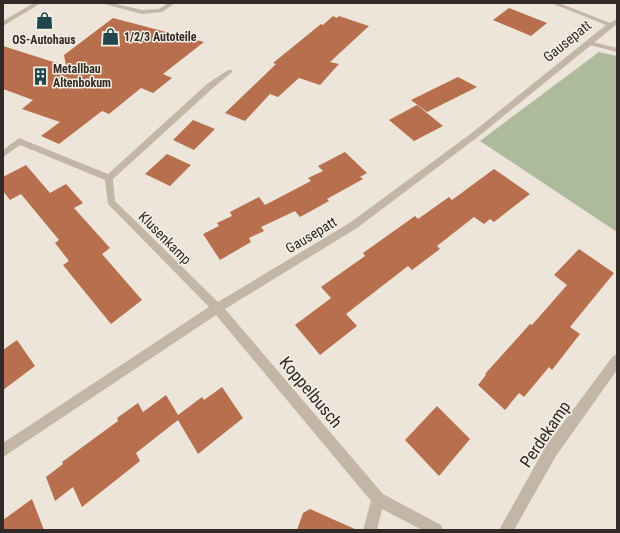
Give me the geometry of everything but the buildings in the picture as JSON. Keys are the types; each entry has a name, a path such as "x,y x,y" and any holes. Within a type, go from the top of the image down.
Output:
{"street":[{"path":"3,24 38,3"},
{"path":"104,3 142,12 160,11 172,3"},
{"path":"554,3 610,25"},
{"name":"Gausepatt","path":"3,451 217,308 354,225 476,134 610,25 617,21"},
{"path":"588,43 617,50"},
{"path":"3,154 19,141 109,178 210,86 230,71"},
{"name":"Klusenkamp","path":"109,178 111,202 217,308"},
{"name":"Koppelbusch","path":"217,308 378,499 436,530"},
{"name":"Perdekamp","path":"506,530 551,451 617,360"},
{"path":"370,530 378,499"}],"green space":[{"path":"599,52 617,56 617,232 480,141"}],"place":[{"name":"OS-Autohaus","path":"44,21"},
{"name":"1/2/3 Autoteile","path":"111,37"},
{"name":"Metallbau Altenbokum","path":"40,76"}]}
